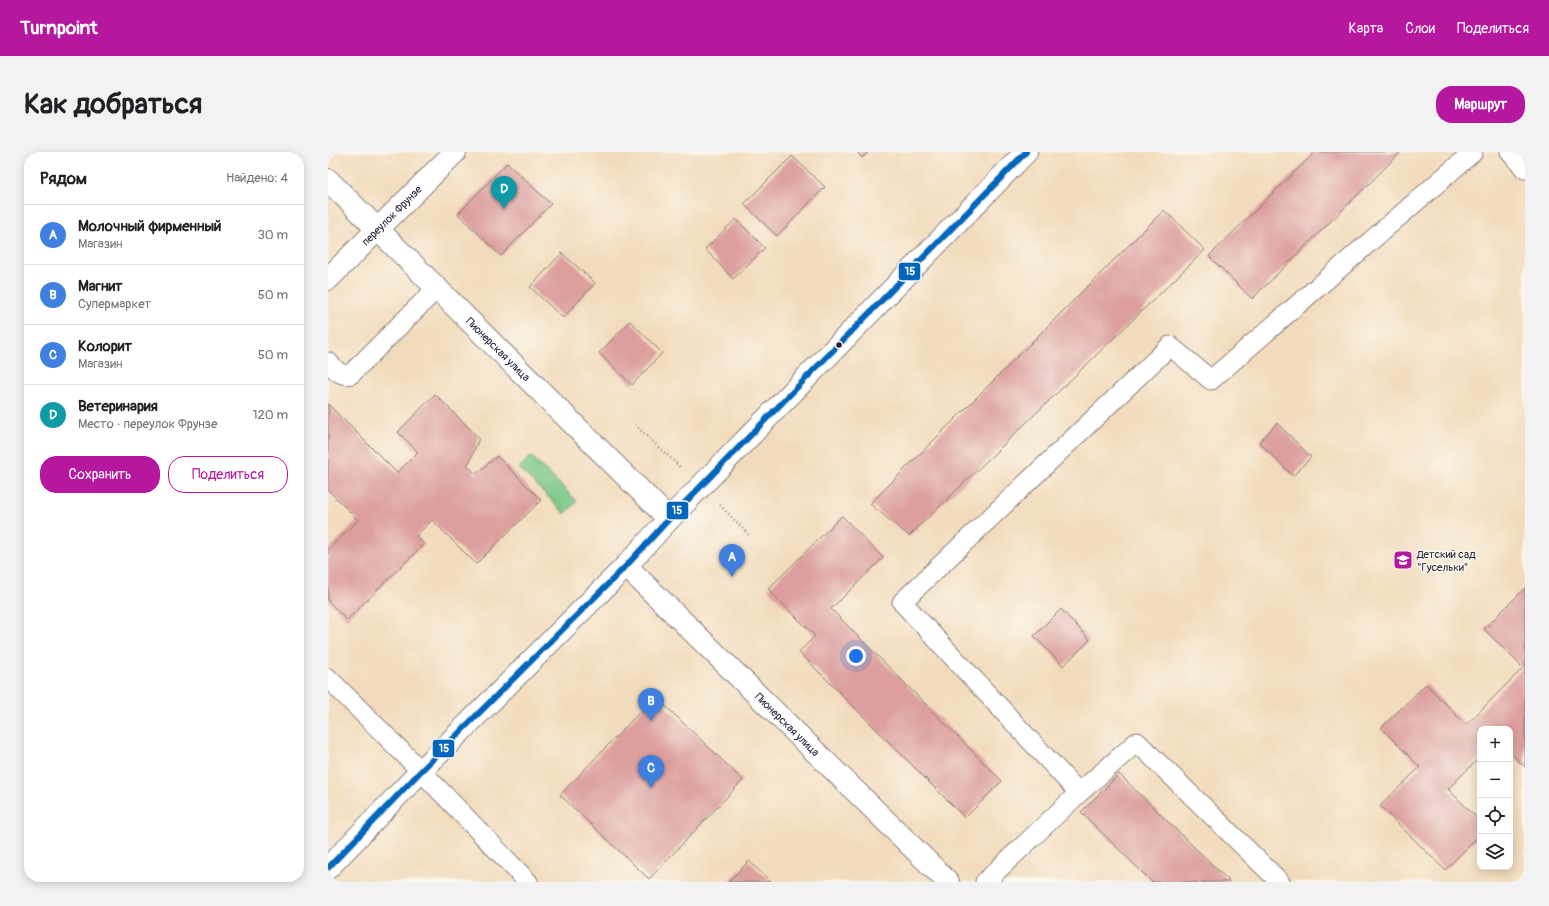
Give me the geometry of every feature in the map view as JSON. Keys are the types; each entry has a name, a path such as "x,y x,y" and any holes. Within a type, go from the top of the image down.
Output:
{"street":[{"name":"переулок Фрунзе","path":"328,279 455,152"},
{"path":"328,868 421,771 626,566 668,519 1026,152"},
{"name":"Пионерская улица","path":"328,180 668,519"},
{"name":"Пионерская улица","path":"626,566 948,882"}],"lane":[{"path":"1079,793 902,602 1170,346 1211,380 1473,152"},
{"path":"1510,152 1525,169"},
{"path":"328,362 340,374 346,376 351,374 437,288"},
{"path":"328,678 421,771 528,882"},
{"path":"985,882 1079,793 1137,742 1280,882"}],"green space":[{"path":"531,456 577,501 565,514 519,468"}],"building":[{"path":"857,152 868,152 862,158"},
{"path":"1315,152 1401,152 1252,299 1209,256"},
{"path":"792,156 825,187 777,236 744,204"},
{"path":"507,163 551,204 501,256 458,214"},
{"path":"1164,210 1205,250 909,536 870,504"},
{"path":"736,219 765,248 733,279 705,249"},
{"path":"562,253 595,283 563,318 530,287"},
{"path":"630,321 662,353 632,385 599,353"},
{"path":"435,394 479,438 467,465 476,474 497,456 541,500 476,564 432,520 416,536 424,544 347,620 328,601 328,550 358,520 328,490 328,404 397,473 418,452 398,432"},
{"path":"1277,423 1311,457 1293,476 1259,442"},
{"path":"842,516 883,558 831,609 1002,781 965,818 799,652 815,636 768,589"},
{"path":"1525,588 1525,767 1513,756 1513,726 1477,726 1477,760 1448,789 1477,818 1477,838 1445,870 1380,806 1420,767 1381,728 1426,684 1466,725 1523,668 1484,629"},
{"path":"1061,609 1090,640 1063,666 1034,636"},
{"path":"655,696 743,780 649,879 560,795"},
{"path":"1119,774 1230,882 1152,882 1081,812"},
{"path":"749,861 771,882 728,882"}],"transit line":[{"name":"15","path":"328,868 421,771 626,566 669,519 1026,152"}],"place":[{"name":"Ветеринария","path":"504,209"},
{"name":"Детский сад \"Гусельки\"","path":"1403,560"},
{"name":"Молочный фирменный","path":"732,577"},
{"name":"Магнит","path":"651,721"},
{"name":"Колорит","path":"651,788"}]}
